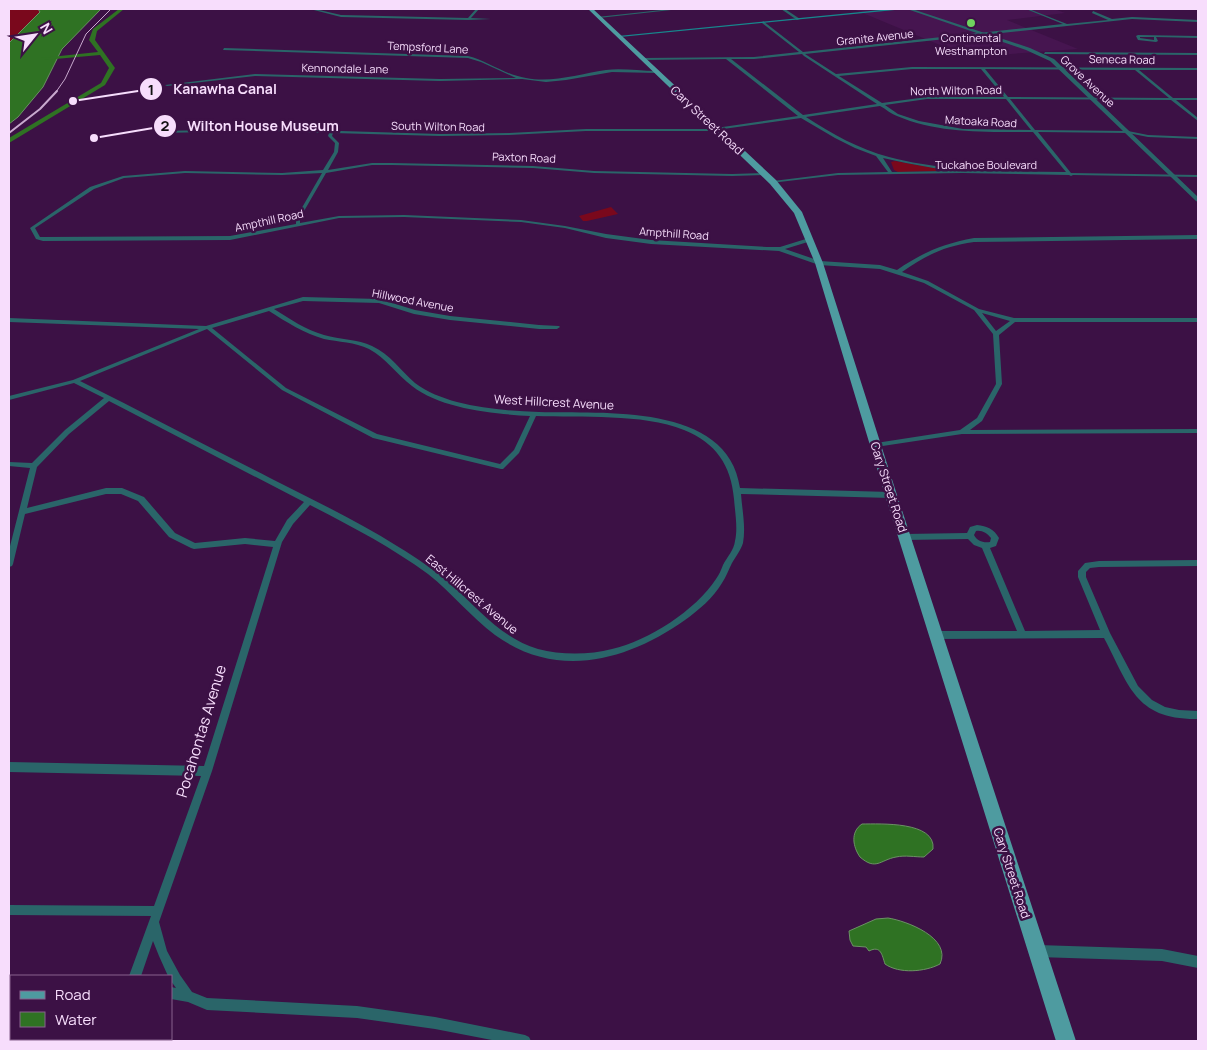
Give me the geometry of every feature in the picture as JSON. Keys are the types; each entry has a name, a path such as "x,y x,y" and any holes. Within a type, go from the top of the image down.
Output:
{"main road":[{"name":"Cary Street Road","path":"590,9 769,178 797,209 819,264 1066,1041"},
{"path":"620,36 904,9"}],"street":[{"path":"312,9 341,16 489,19"},
{"path":"468,20 478,9"},
{"path":"599,17 678,9"},
{"path":"783,9 798,19"},
{"name":"Grove Avenue","path":"909,9 1045,53 1064,68 1198,193"},
{"name":"Grove Avenue","path":"915,9 1041,54 1064,68"},
{"path":"1027,9 1067,25"},
{"path":"1093,12 1111,20"},
{"name":"Granite Avenue","path":"643,59 728,59 804,53 1132,18 1198,21"},
{"name":"Matoaka Road","path":"763,22 804,53 880,104 905,118 932,126 963,130 1128,132 1137,135 1198,138"},
{"path":"1155,38 1156,41 1139,39 1138,36 1155,38 1174,36 1198,37"},
{"name":"Tempsford Lane","path":"224,49 468,57 524,79 551,80 574,78 608,71 656,72"},
{"path":"1045,53 1198,54"},
{"path":"728,59 801,116 831,135 878,156 962,172"},
{"name":"Seneca Road","path":"836,75 898,68 1198,69"},
{"path":"982,68 1072,175"},
{"path":"1135,68 1198,120"},
{"name":"Kennondale Lane","path":"167,86 255,75 440,80 524,79"},
{"name":"North Wilton Road","path":"717,129 927,98 1198,99"},
{"name":"Grove Avenue","path":"1096,98 1198,200"},
{"name":"South Wilton Road","path":"158,132 276,130 479,135 586,130 717,129"},
{"path":"298,225 298,218 337,146 330,136 331,132"},
{"path":"878,156 891,174"},
{"name":"Paxton Road","path":"282,174 325,171 372,164 392,164 533,167 594,172 732,175 769,178"},
{"name":"Ampthill Road","path":"282,174 185,172 123,177 92,188 32,228 38,238 43,239 215,239 246,236 325,219 356,216 493,219 542,223 606,236 651,242 780,249 819,264 854,265 898,272 926,282 976,310"},
{"name":"Tuckahoe Boulevard","path":"769,178 962,172 1198,176"},
{"path":"898,272 929,251 947,245 974,240 1198,237"},
{"name":"Ampthill Road","path":"780,249 809,240"},
{"name":"Hillwood Avenue","path":"208,327 303,299 379,301 414,312 450,318 539,327 557,327"},
{"name":"West Hillcrest Avenue","path":"270,310 298,326 321,335 370,347 380,353 413,386 452,403 534,414 636,417 672,423 687,428 712,442 723,454 734,474 738,491"},
{"path":"962,432 980,419 999,384 999,358 996,334 976,310"},
{"path":"976,310 1014,320 1198,320"},
{"path":"9,320 208,327 284,389 375,436 501,467 517,451 534,414"},
{"path":"996,334 1014,320"},
{"path":"9,398 74,381 208,327"},
{"name":"East Hillcrest Avenue","path":"74,381 366,530 407,555 439,579 503,637 519,646 538,653 565,656 604,654 620,651 664,630 686,615 707,597 719,582 739,543 738,491"},
{"path":"9,564 34,466 67,432 107,399"},
{"path":"876,445 962,432 1198,430"},
{"path":"9,464 34,466"},
{"path":"23,512 106,490 122,491 141,500 172,535 194,546 246,541 277,544"},
{"path":"738,491 891,495"},
{"name":"Pocahontas Avenue","path":"135,975 207,771 277,544 290,522 309,502"},
{"path":"977,528 994,535 995,542 985,546 975,542 971,536 971,532 977,528"},
{"path":"905,537 971,536"},
{"path":"985,546 1022,633"},
{"path":"1198,563 1099,564 1084,568 1082,577 1106,634 1141,696 1165,712 1177,715 1198,715"},
{"path":"936,635 1106,634"},
{"path":"9,767 207,771"},
{"path":"9,910 156,916 157,940 163,956 188,996"},
{"path":"1038,951 1162,955 1198,962"},
{"path":"172,993 188,996 207,1004 357,1012 435,1023 525,1041"}],"shaded area":[{"path":"9,9 38,9 40,12 9,43"},
{"path":"853,9 1054,9 1065,13 1007,20 1078,49 969,57"},
{"path":"895,161 940,169 941,171 898,172 894,170 891,162"},
{"path":"611,207 618,214 587,221 583,221 579,216"}],"water":[{"path":"38,9 101,9 62,49 43,87 18,117 9,124 9,43 40,12"},
{"path":"862,824 905,826 917,829 926,833 932,840 933,849 924,857 899,856 874,864 870,863 860,857 854,844 854,835"},
{"path":"888,918 916,927 934,939 940,946 942,955 940,964 927,969 905,971 885,964 879,950 873,949 869,951 866,947 853,946 849,931 876,919"}],"waterway":[{"path":"101,53 92,40 95,30 122,9"},
{"path":"9,141 103,84 112,68 101,53"},
{"path":"44,58 101,53"}],"railway":[{"path":"56,92 65,79 86,34 111,9"},
{"path":"9,133 40,109 57,91"}],"place":[{"name":"Continental Westhampton","path":"971,23"},
{"name":"Kanawha Canal","path":"73,101"},
{"name":"Wilton House Museum","path":"94,138"}]}
